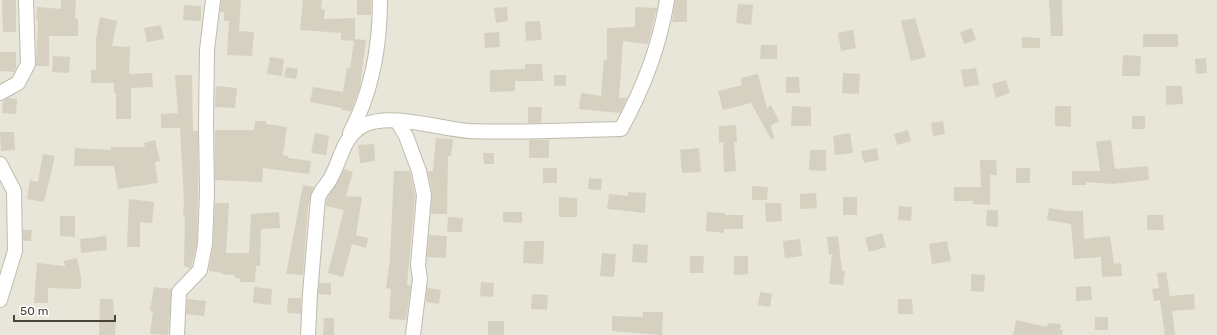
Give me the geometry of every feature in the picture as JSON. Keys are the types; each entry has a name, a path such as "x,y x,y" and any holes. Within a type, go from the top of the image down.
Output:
{"street":[{"path":"0,93 18,83 28,64 26,0"},
{"path":"177,335 179,292 200,270 205,244 207,192 207,50 213,0"},
{"path":"308,335 318,198 321,188 329,181 362,112 371,83 377,52 380,0"},
{"path":"346,143 363,126 377,121 397,121 468,131 546,132 621,129 639,95 664,20 667,0"},
{"path":"397,121 406,136 419,171 424,195 418,265 420,279 413,335"},
{"path":"0,164 7,180 14,190 15,251 0,300"}],"shaded area":[{"path":"0,0 1217,0 1217,335 0,335"}],"building":[{"path":"2,0 16,0 16,32 3,32"},
{"path":"61,0 76,0 75,19 78,19 78,36 49,36 49,66 36,66 38,21 36,20 37,7 61,9"},
{"path":"221,0 241,0 239,31 254,32 252,56 227,55 229,21 224,21 224,12 220,12"},
{"path":"303,0 322,0 321,9 325,10 324,19 355,18 355,39 366,40 360,87 351,111 310,102 313,87 343,92 347,67 350,68 354,41 341,40 341,33 300,30"},
{"path":"357,0 371,0 371,15 357,15"},
{"path":"675,0 687,0 687,22 672,22"},
{"path":"1049,0 1062,0 1063,36 1051,36"},
{"path":"738,4 753,5 751,25 736,23"},
{"path":"184,5 201,6 201,21 183,20"},
{"path":"507,7 508,21 496,23 494,8"},
{"path":"635,7 657,8 648,44 623,41 619,98 627,98 620,113 579,109 581,93 601,96 604,60 607,60 607,28 635,27"},
{"path":"100,17 117,21 112,46 130,47 129,74 152,73 153,87 131,88 131,119 116,119 116,93 114,93 114,83 91,83 91,70 96,70 96,39"},
{"path":"915,18 926,57 911,61 901,21"},
{"path":"540,21 542,40 526,41 525,22"},
{"path":"161,25 164,39 147,42 144,28"},
{"path":"972,28 976,40 964,44 960,32"},
{"path":"853,30 856,48 841,51 838,33"},
{"path":"499,32 500,47 485,48 484,33"},
{"path":"1143,34 1178,34 1178,47 1143,47"},
{"path":"1022,37 1040,38 1040,48 1022,48"},
{"path":"761,45 777,45 777,59 760,59"},
{"path":"0,52 16,52 16,68 14,72 0,71"},
{"path":"1123,55 1141,56 1140,76 1122,76"},
{"path":"53,56 70,57 69,73 52,72"},
{"path":"270,57 284,59 282,76 267,74"},
{"path":"1206,58 1207,73 1196,74 1195,59"},
{"path":"525,64 542,64 543,81 515,81 515,91 490,92 490,70 525,69"},
{"path":"286,67 298,69 296,79 284,77"},
{"path":"976,68 979,85 964,87 961,70"},
{"path":"843,73 860,74 859,94 842,93"},
{"path":"758,74 767,108 771,105 779,121 771,125 774,138 771,139 751,103 723,110 718,91 742,85 741,78"},
{"path":"175,75 192,75 193,131 198,131 197,243 191,268 184,266 185,217 183,217 184,202 180,128 161,128 161,114 178,113"},
{"path":"554,75 566,75 566,86 554,86"},
{"path":"786,77 799,77 800,93 786,93"},
{"path":"1006,80 1010,93 996,98 992,84"},
{"path":"216,86 237,88 235,108 215,107"},
{"path":"1166,86 1182,86 1183,104 1166,105"},
{"path":"8,98 17,99 16,114 2,113 3,101"},
{"path":"792,106 811,107 811,126 791,126"},
{"path":"1055,106 1071,106 1071,127 1055,126"},
{"path":"528,107 542,107 541,123 528,123"},
{"path":"1132,116 1145,116 1145,129 1132,129"},
{"path":"255,121 266,121 266,124 287,127 283,155 288,156 288,158 311,161 309,174 263,168 262,182 215,180 215,130 254,130"},
{"path":"943,121 945,134 933,136 931,123"},
{"path":"736,125 737,142 734,142 736,171 724,172 723,142 719,143 719,126"},
{"path":"908,130 911,141 897,145 894,134"},
{"path":"0,132 14,132 15,150 1,151"},
{"path":"315,133 329,136 326,155 311,153"},
{"path":"850,133 853,153 835,155 833,136"},
{"path":"436,138 453,139 451,156 448,156 447,214 431,214 432,193 428,171 433,171"},
{"path":"155,140 160,161 155,162 158,183 118,189 114,166 74,166 75,148 111,150 111,147 145,147 144,143"},
{"path":"529,140 549,140 549,158 529,158"},
{"path":"1111,140 1115,169 1148,166 1149,180 1112,184 1086,182 1086,185 1072,185 1072,171 1100,171 1096,142"},
{"path":"374,144 375,161 360,163 358,145"},
{"path":"699,148 701,172 682,173 680,150"},
{"path":"877,148 879,160 864,163 861,151"},
{"path":"810,150 826,150 826,171 809,170"},
{"path":"483,153 494,153 494,164 484,164"},
{"path":"43,154 55,156 44,202 27,199 30,180 38,182"},
{"path":"980,160 996,160 997,175 990,175 990,205 973,204 973,201 954,201 954,187 981,187"},
{"path":"543,168 557,168 557,183 543,183"},
{"path":"1016,168 1030,168 1030,183 1016,183"},
{"path":"344,169 353,172 346,196 362,197 356,235 368,238 366,248 352,244 343,277 328,273 344,210 326,206 327,199"},
{"path":"394,171 410,171 415,196 407,285 411,286 406,320 389,319 391,289 386,288 390,259"},
{"path":"589,178 602,179 601,190 588,189"},
{"path":"303,185 314,187 308,206 303,275 286,274"},
{"path":"752,186 768,187 767,200 752,200"},
{"path":"628,192 646,193 645,213 607,209 609,194 628,196"},
{"path":"816,193 817,208 800,209 800,194"},
{"path":"559,197 577,198 577,217 559,217"},
{"path":"843,197 857,197 857,215 843,215"},
{"path":"129,199 154,202 152,223 140,222 140,247 127,247"},
{"path":"215,203 229,203 226,253 249,253 251,214 279,212 280,228 261,229 260,266 256,266 255,282 240,282 240,278 235,278 235,275 209,271 213,244"},
{"path":"765,203 781,203 782,221 766,222"},
{"path":"899,206 912,207 911,221 898,220"},
{"path":"1049,208 1068,211 1083,211 1084,239 1110,236 1114,264 1121,263 1122,276 1102,277 1101,257 1074,259 1071,224 1047,220"},
{"path":"987,210 998,210 998,227 986,226"},
{"path":"503,212 522,212 522,223 503,222"},
{"path":"707,212 725,213 725,215 743,215 743,229 724,229 724,233 706,231"},
{"path":"1147,215 1163,215 1164,230 1147,230"},
{"path":"60,216 75,216 75,237 60,236"},
{"path":"448,217 463,218 462,232 447,232"},
{"path":"23,230 32,230 31,241 23,241"},
{"path":"882,233 886,247 869,252 865,238"},
{"path":"429,235 447,236 446,258 427,257"},
{"path":"106,236 107,250 81,253 80,239"},
{"path":"838,236 842,271 845,271 843,285 829,284 832,254 829,255 827,237"},
{"path":"800,239 802,256 785,258 783,241"},
{"path":"524,241 544,241 543,264 523,263"},
{"path":"947,241 951,261 932,264 929,244"},
{"path":"633,244 648,245 647,263 632,262"},
{"path":"602,253 616,254 614,277 600,276"},
{"path":"690,256 704,256 703,273 690,273"},
{"path":"734,256 748,256 748,274 734,275"},
{"path":"77,258 81,277 81,289 48,288 48,303 34,303 37,263 65,266 64,261"},
{"path":"1166,272 1170,296 1194,294 1195,309 1172,311 1175,335 1165,335 1160,300 1154,301 1152,289 1159,288 1157,273"},
{"path":"971,274 985,275 984,292 971,291"},
{"path":"481,282 494,283 493,297 480,296"},
{"path":"319,283 331,283 331,295 318,294"},
{"path":"1091,286 1092,300 1076,301 1076,287"},
{"path":"154,287 172,289 168,335 150,334 153,311 150,311"},
{"path":"254,287 272,289 271,305 253,303"},
{"path":"427,288 441,290 439,304 426,302"},
{"path":"760,292 772,294 770,307 758,305"},
{"path":"532,294 548,295 547,310 531,309"},
{"path":"288,298 301,298 301,314 287,313"},
{"path":"100,299 113,299 114,315 116,314 115,335 99,335"},
{"path":"187,299 206,301 204,316 186,314"},
{"path":"898,299 912,299 913,314 898,314"},
{"path":"643,312 663,312 662,335 612,331 612,316 643,317"},
{"path":"1095,317 1108,317 1108,330 1095,330"},
{"path":"324,318 334,318 334,335 323,335"},
{"path":"1016,320 1047,327 1048,323 1061,324 1060,330 1063,330 1062,335 1013,335"},
{"path":"488,321 504,321 504,335 488,335"}]}
